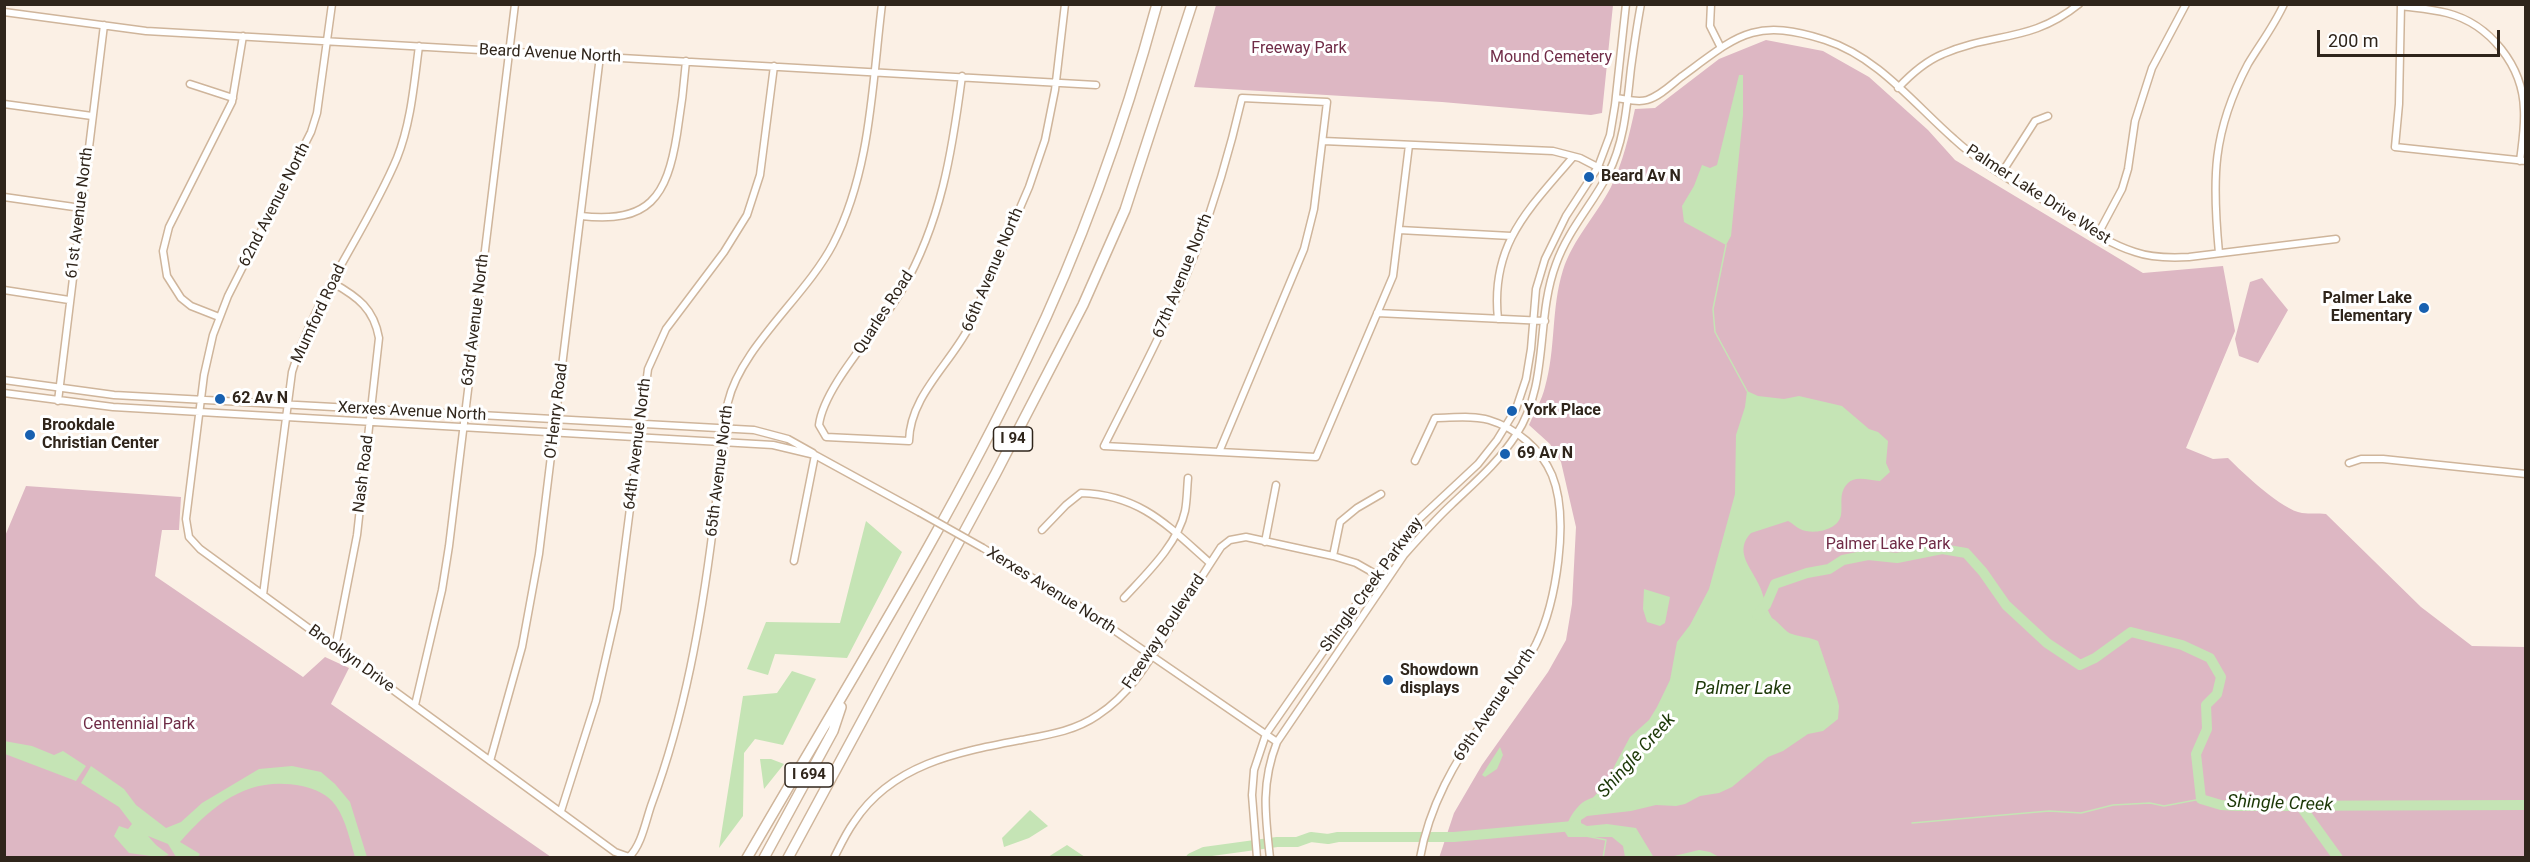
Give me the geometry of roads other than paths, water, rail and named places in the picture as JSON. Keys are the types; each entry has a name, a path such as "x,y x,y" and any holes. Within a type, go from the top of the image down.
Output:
{"highway":[{"path":"1140,64 1152,4"},
{"name":"I 94","path":"747,858 847,690 974,464 1028,356 1093,203 1140,64 1157,4"},
{"name":"I 94","path":"788,858 1072,327 1122,216 1166,88 1187,4"},
{"path":"1166,88 1192,4"},
{"name":"I 694","path":"764,858 833,731 847,690"},
{"path":"793,858 832,778"}],"street":[{"name":"62nd Avenue North","path":"201,400 208,355 219,317 311,132 317,113 332,4"},
{"name":"63rd Avenue North","path":"414,705 442,590 515,4"},
{"name":"65th Avenue North","path":"629,857 637,846 663,775 689,678 704,594 727,404 731,389 745,363 818,268 832,245 844,218 859,174 882,4"},
{"name":"66th Avenue North","path":"826,437 909,441 915,408 957,350 968,329 1029,187 1046,140 1056,82 1065,4"},
{"path":"1616,98 1626,4"},
{"path":"1628,100 1641,4"},
{"path":"1712,4 1710,26 1721,48"},
{"path":"1898,88 1916,71 1942,54 2034,31 2051,24 2079,4"},
{"path":"2098,234 2122,189 2128,169 2135,121 2152,68 2186,4"},
{"path":"2219,253 2214,189 2219,138 2240,80 2284,4"},
{"path":"2401,5 2448,13 2463,18 2478,26 2501,49 2518,77 2522,93 2523,161 2396,147 2401,5"},
{"name":"Beard Avenue North","path":"4,12 146,31 1096,85"},
{"name":"61st Avenue North","path":"58,401 104,25"},
{"name":"Palmer Lake Drive West","path":"1616,98 1640,101 1656,96 1737,36 1764,30 1809,35 1863,58 1967,151 2120,246 2153,256 2171,258 2336,239"},
{"path":"219,317 202,312 181,298 167,276 163,252 169,227 233,98 243,36"},
{"name":"Mumford Road","path":"263,595 287,405 297,355 397,157 408,120 419,46"},
{"name":"O'Henry Road","path":"490,761 522,646 538,554 600,56"},
{"path":"581,216 610,219 635,212 647,205 664,185 673,160 684,93 686,61"},
{"name":"64th Avenue North","path":"561,811 596,701 607,655 618,599 645,385 656,348 678,312 736,234 755,195 763,155 774,66"},
{"name":"Quarles Road","path":"826,437 819,425 827,398 884,320 917,261 930,231 949,168 962,76"},
{"path":"190,84 233,98"},
{"name":"67th Avenue North","path":"1219,452 1104,447 1157,340 1196,252 1226,160 1242,98 1327,102 1323,141"},
{"name":"Shingle Creek Parkway","path":"1257,858 1252,795 1254,770 1266,734 1376,574 1418,520 1478,464 1506,427 1526,379 1532,349 1536,289 1545,259 1566,216 1598,167 1610,135 1616,98"},
{"name":"Shingle Creek Parkway","path":"1270,858 1264,797 1267,773 1277,742 1386,580 1429,527 1489,470 1517,434 1538,379 1547,297 1556,264 1576,221 1609,173 1620,141 1628,100"},
{"path":"4,104 92,116"},
{"path":"2001,174 2035,122 2048,116"},
{"path":"1409,145 1393,276 1316,457 1219,452 1304,249 1314,209 1323,141 1553,151 1609,173"},
{"path":"1498,318 1497,284 1510,236 1573,157"},
{"path":"4,197 81,208"},
{"path":"1399,230 1510,236"},
{"name":"Nash Road","path":"333,283 366,305 377,326 379,350 354,552 335,648"},
{"path":"4,291 69,300"},
{"path":"1377,313 1545,321"},
{"name":"Xerxes Avenue North","path":"4,380 114,395 754,430 774,434 802,445 815,455 983,548 1057,592 1277,742"},
{"name":"Xerxes Avenue North","path":"4,393 58,401 200,412 724,441 782,446 815,455"},
{"name":"Brooklyn Drive","path":"201,400 186,519 189,537 193,544 615,852 629,857"},
{"name":"69th Avenue North","path":"1415,462 1435,418 1485,418 1517,434 1543,459 1553,477 1557,491 1558,555 1551,603 1541,632 1527,658 1449,774 1437,798 1426,830 1420,858"},
{"path":"794,561 815,455"},
{"path":"2349,463 2361,459 2383,459 2526,474"},
{"path":"1124,598 1176,534 1185,511 1188,478"},
{"path":"1265,542 1276,484"},
{"path":"1042,531 1066,505 1081,493 1088,494 1134,503 1151,513 1210,563"},
{"path":"1333,556 1341,522 1357,508 1381,494"},
{"name":"Freeway Boulevard","path":"834,858 854,820 868,804 884,789 911,771 961,751 1061,733 1086,723 1108,709 1126,692 1152,656 1210,563 1221,547 1230,540 1245,537 1333,556 1356,564 1386,580"}],"water":[{"path":"1739,75 1743,75 1743,115 1731,236 1726,245 1684,222 1682,206 1694,186 1702,165 1710,168 1717,165"},
{"name":"Palmer Lake","path":"1747,391 1758,396 1784,399 1799,396 1842,406 1869,429 1878,432 1888,441 1886,463 1890,472 1880,481 1859,479 1848,483 1842,495 1841,515 1835,525 1811,532 1800,529 1788,521 1751,533 1744,546 1745,558 1772,618 1790,633 1818,641 1837,698 1838,719 1823,731 1808,734 1783,751 1768,757 1732,787 1719,793 1700,796 1676,806 1656,805 1631,811 1587,816 1581,820 1581,823 1587,826 1607,824 1636,828 1653,856 1658,857 1625,857 1623,846 1612,837 1568,837 1565,832 1566,828 1579,806 1610,790 1610,775 1630,737 1649,720 1657,707 1670,680 1677,642 1690,625 1709,589 1735,494 1736,435 1745,407"},
{"path":"866,521 902,552 847,658 775,654 768,675 747,669 766,622 840,623"},
{"path":"1644,589 1670,597 1665,623 1660,626 1647,622 1643,609"},
{"path":"792,671 816,679 783,745 755,739 744,753 743,816 719,848 743,696 777,693"},
{"path":"4,741 32,746 54,755 63,751 86,766 76,781 5,754"},
{"path":"1500,747 1503,755 1497,769 1485,777 1482,775"},
{"path":"760,759 771,759 784,764 764,789"},
{"path":"91,766 124,789 136,805 166,828 181,822 202,803 259,769 292,766 321,772 350,802 367,857 355,857 342,818 329,798 312,789 283,784 249,789 219,805 206,816 180,842 200,854 198,857 176,857 168,844 148,836 169,855 158,857 129,853 114,836 119,826 128,829 132,824 119,807 81,783"},
{"path":"1030,810 1048,826 1029,838 1004,847 1002,838"},
{"path":"1067,845 1085,857 1048,857"},
{"path":"1699,850 1719,857 1670,857"}],"waterway":[{"path":"1726,245 1713,309 1715,332 1747,391"},
{"name":"Shingle Creek","path":"1757,615 1766,605 1775,584 1807,573 1829,569 1843,560 1868,555 1897,558 1942,549 1966,553 1983,572 2006,605 2047,643 2080,665 2095,658 2131,632 2182,645 2210,658 2221,677 2217,694 2206,705 2207,729 2196,754 2201,799 2221,805 2237,806 2526,805"},
{"name":"Shingle Creek","path":"1594,804 1618,778"},
{"path":"1912,823 2049,811 2081,813 2113,805 2150,803 2164,806 2201,799"},
{"path":"2299,804 2338,858"},
{"name":"Shingle Creek","path":"1191,858 1204,852 1277,842 1297,842 1311,837 1328,839 1338,837 1454,837 1573,826"},
{"path":"1581,835 1606,840 1603,858"}],"place":[{"name":"Beard Av N","path":"1589,177"},
{"name":"Palmer Lake Elementary","path":"2424,308"},
{"name":"62 Av N","path":"220,399"},
{"name":"York Place","path":"1512,411"},
{"name":"Brookdale Christian Center","path":"30,435"},
{"name":"69 Av N","path":"1505,454"},
{"name":"Showdown displays","path":"1388,680"}],"park label":[{"name":"Freeway Park","path":"1299,49"},
{"name":"Mound Cemetery","path":"1551,58"},
{"name":"Palmer Lake Park","path":"1888,545"},
{"name":"Centennial Park","path":"139,725"}]}
